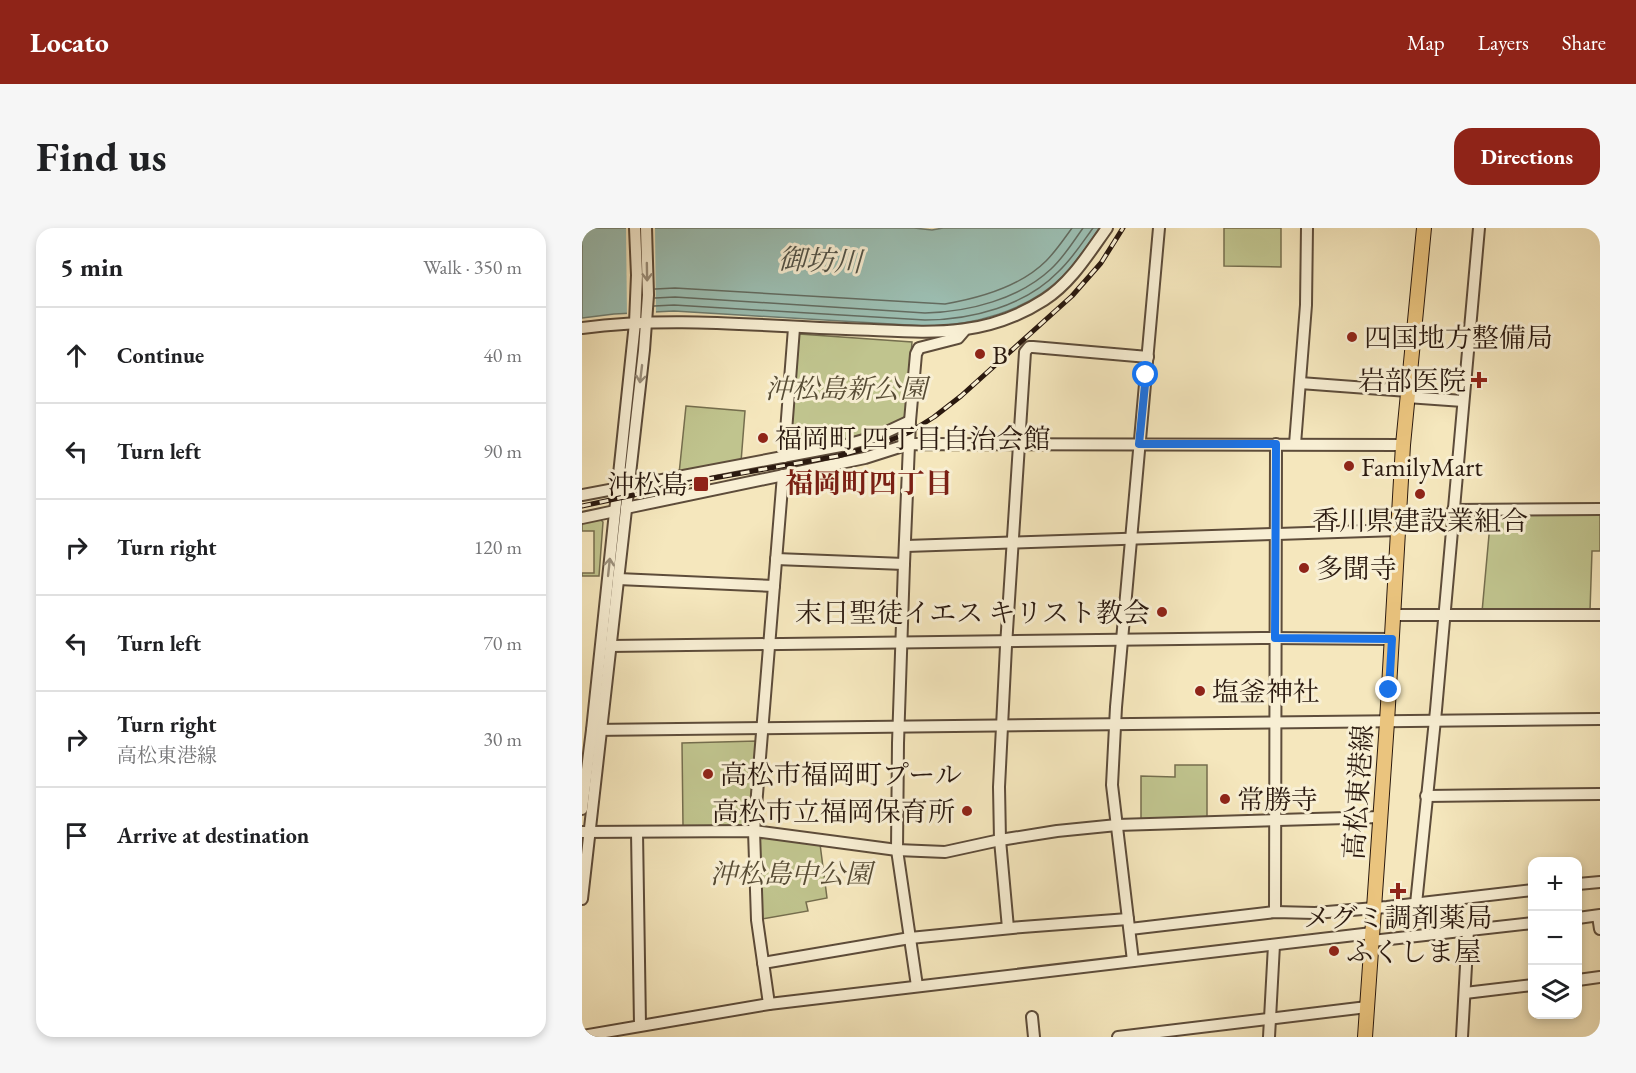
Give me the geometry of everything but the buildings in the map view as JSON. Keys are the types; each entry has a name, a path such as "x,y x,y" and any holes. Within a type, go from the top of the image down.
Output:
{"main road":[{"name":"高松東港線","path":"1365,1037 1381,817 1403,445 1424,228"}],"street":[{"path":"635,228 641,319"},
{"path":"597,730 641,319 646,228"},
{"path":"582,328 641,319 907,333 964,331 1026,311 1047,298 1077,269 1107,228"},
{"path":"1133,961 1112,785 1115,724 1158,228"},
{"path":"1295,444 1306,305 1307,228"},
{"path":"1416,904 1479,228"},
{"path":"784,458 795,328"},
{"path":"917,987 897,850 898,727 910,421 916,354 919,348 958,338 964,331"},
{"path":"1008,928 1000,840 999,787 1025,352 1029,347 1148,357"},
{"path":"1300,383 1463,401"},
{"path":"582,495 784,458 860,441 878,436 910,421"},
{"path":"582,518 866,458 909,444 1403,445"},
{"path":"1275,912 1276,444"},
{"path":"769,1004 757,920 754,831 783,475"},
{"path":"1453,510 1600,509"},
{"path":"582,809 610,646 618,579 621,510"},
{"path":"906,546 1398,530"},
{"path":"776,559 904,564"},
{"path":"618,579 774,586"},
{"path":"1393,615 1600,615"},
{"path":"610,646 1275,638 1392,639"},
{"path":"597,730 1600,719"},
{"path":"1426,796 1600,794"},
{"path":"582,899 586,796"},
{"path":"586,832 754,831 897,850 945,852 1057,831 1117,825 1381,817"},
{"path":"637,831 640,1025"},
{"path":"1582,884 1600,882"},
{"path":"763,963 910,938 1008,928 1129,924 1275,912 1315,913 1528,891"},
{"path":"1582,917 1599,915 1600,929"},
{"path":"582,1036 769,1004 1274,945 1528,924"},
{"path":"1462,1037 1468,930"},
{"path":"1269,1037 1274,945"},
{"path":"1582,979 1600,977"},
{"path":"1465,993 1528,986"},
{"path":"1118,1037 1367,1007"},
{"path":"1032,1017 1034,1037"}],"green space":[{"path":"1224,228 1281,228 1281,267 1224,266"},
{"name":"沖松島新公園","path":"799,334 912,342 906,419 859,438 790,452"},
{"path":"686,406 745,411 741,462 679,474"},
{"path":"1491,513 1600,513 1600,551 1592,551 1590,611 1482,612"},
{"path":"600,519 603,522 599,576 582,576 582,573 594,573 594,531 582,531 582,523"},
{"path":"757,741 752,821 746,826 683,826 682,743"},
{"path":"1175,765 1207,765 1207,820 1141,822 1141,776 1175,777"},
{"name":"沖松島中公園","path":"758,835 820,844 827,898 806,902 808,911 762,919"}],"water":[{"name":"御坊川","path":"582,228 914,228 932,230 943,228 1100,228 1063,276 1033,299 980,319 925,326 674,311 582,318"}],"pier":[{"path":"626,228 655,228 656,315 627,316"}],"railway":[{"path":"582,506 708,479 838,456 881,444 910,432 961,396 1072,296 1101,263 1123,228"}],"place":[{"name":"四国地方整備局","path":"1352,337"},
{"name":"B","path":"980,354"},
{"name":"岩部医院","path":"1479,380"},
{"name":"福岡町 四丁目自治会館","path":"763,438"},
{"name":"FamilyMart","path":"1349,466"},
{"name":"沖松島","path":"701,484"},
{"name":"香川県建設業組合","path":"1420,494"},
{"name":"多聞寺","path":"1304,568"},
{"name":"末日聖徒イエス キリスト教会","path":"1162,612"},
{"name":"塩釜神社","path":"1200,691"},
{"name":"高松市福岡町プール","path":"708,774"},
{"name":"常勝寺","path":"1225,799"},
{"name":"高松市立福岡保育所","path":"967,811"},
{"name":"メグミ調剤薬局","path":"1398,891"},
{"name":"ふくしま屋","path":"1334,951"}],"district":[{"name":"福岡町四丁目","path":"869,483"}],"route":[{"path":"1146,375 1139,444 1276,444 1275,638 1392,639 1389,690"}]}
